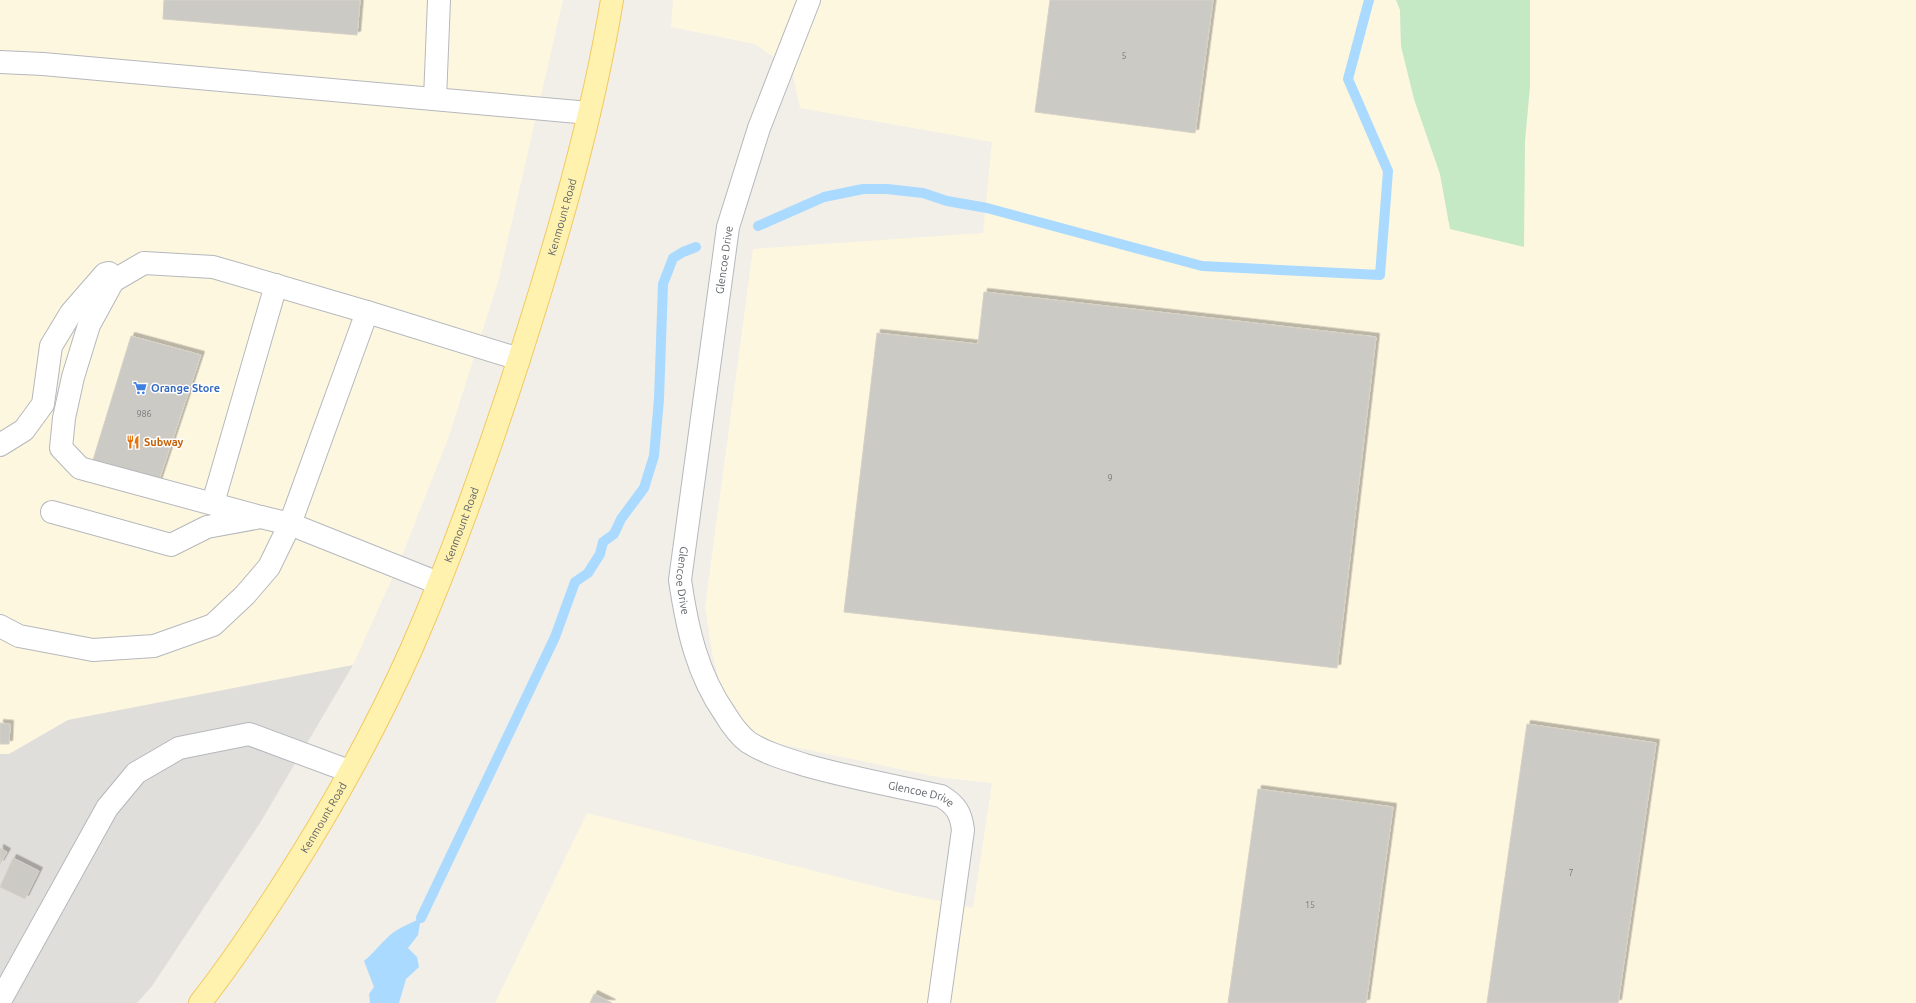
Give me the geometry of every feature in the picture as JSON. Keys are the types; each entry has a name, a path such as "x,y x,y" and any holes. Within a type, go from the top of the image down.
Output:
{"main road":[{"name":"Kenmount Road","path":"200,1003 243,946 301,856 371,730 410,651 438,583 496,432 563,214 588,113 612,0"}],"street":[{"path":"435,100 439,0"},
{"name":"Glencoe Drive","path":"809,0 759,128 728,227 680,580 687,625 700,670 719,706 732,725 748,742 774,754 823,770 941,796 951,802 958,810 963,830 939,1003"},
{"path":"0,62 43,64 588,113"},
{"path":"0,445 24,430 43,404 51,346 71,313 105,274 144,263 213,267 367,312 519,359"},
{"path":"144,263 112,282 89,325 73,377 64,418 61,448 80,468 290,524 438,583"},
{"path":"213,503 276,285"},
{"path":"0,626 19,636 93,650 154,646 213,625 245,595 268,567 290,524 367,312"},
{"path":"52,512 171,545 207,527 261,517"},
{"path":"0,1001 107,808 136,773 179,748 249,734 349,771"}],"shaded area":[{"path":"0,0 563,0 498,282 448,439 399,563 353,665 68,720 9,754 0,754"},
{"path":"673,0 1396,0 1400,10 1401,46 1414,99 1440,174 1450,229 1525,141 1530,86 1530,0 1916,0 1916,1003 495,1003 587,813 901,893 973,908 992,783 937,777 753,738 724,697 713,658 705,607 753,249 983,233 992,142 800,108 792,70 755,44 671,27"},
{"path":"353,665 260,823 152,986 137,1003 0,1003 0,754 9,754 68,720"}],"green space":[{"path":"1396,0 1530,0 1530,86 1525,141 1524,247 1450,229 1440,174 1414,99 1401,46 1400,10"}],"water":[{"path":"421,918 418,935 408,948 417,957 419,967 406,979 399,1003 370,1003 369,994 374,987 364,961 390,935 402,927"}],"building":[{"path":"164,0 360,0 357,35 163,19"},
{"path":"1050,0 1213,0 1195,133 1035,112"},
{"path":"984,292 1376,337 1337,668 844,612 877,333 978,344"},
{"path":"131,336 201,355 156,489 89,473"},
{"path":"0,723 10,724 9,744 0,744"},
{"path":"1527,724 1656,743 1618,1003 1487,1003"},
{"path":"1258,789 1393,807 1366,1003 1228,1003"},
{"path":"0,848 7,852 0,864"},
{"path":"13,858 39,871 25,899 0,887"},
{"path":"594,994 612,1003 590,1003"}],"waterway":[{"path":"758,226 824,197 863,189 887,189 923,193 947,201 987,208 1202,266 1380,275 1388,171 1348,79 1369,0"},
{"path":"421,918 555,637 575,582 588,573 600,554 603,542 614,534 621,519 644,488 654,456 659,399 663,284 673,258 696,247"}],"place":[{"name":"Orange Store","path":"140,388"},
{"name":"Subway","path":"133,442"}]}
